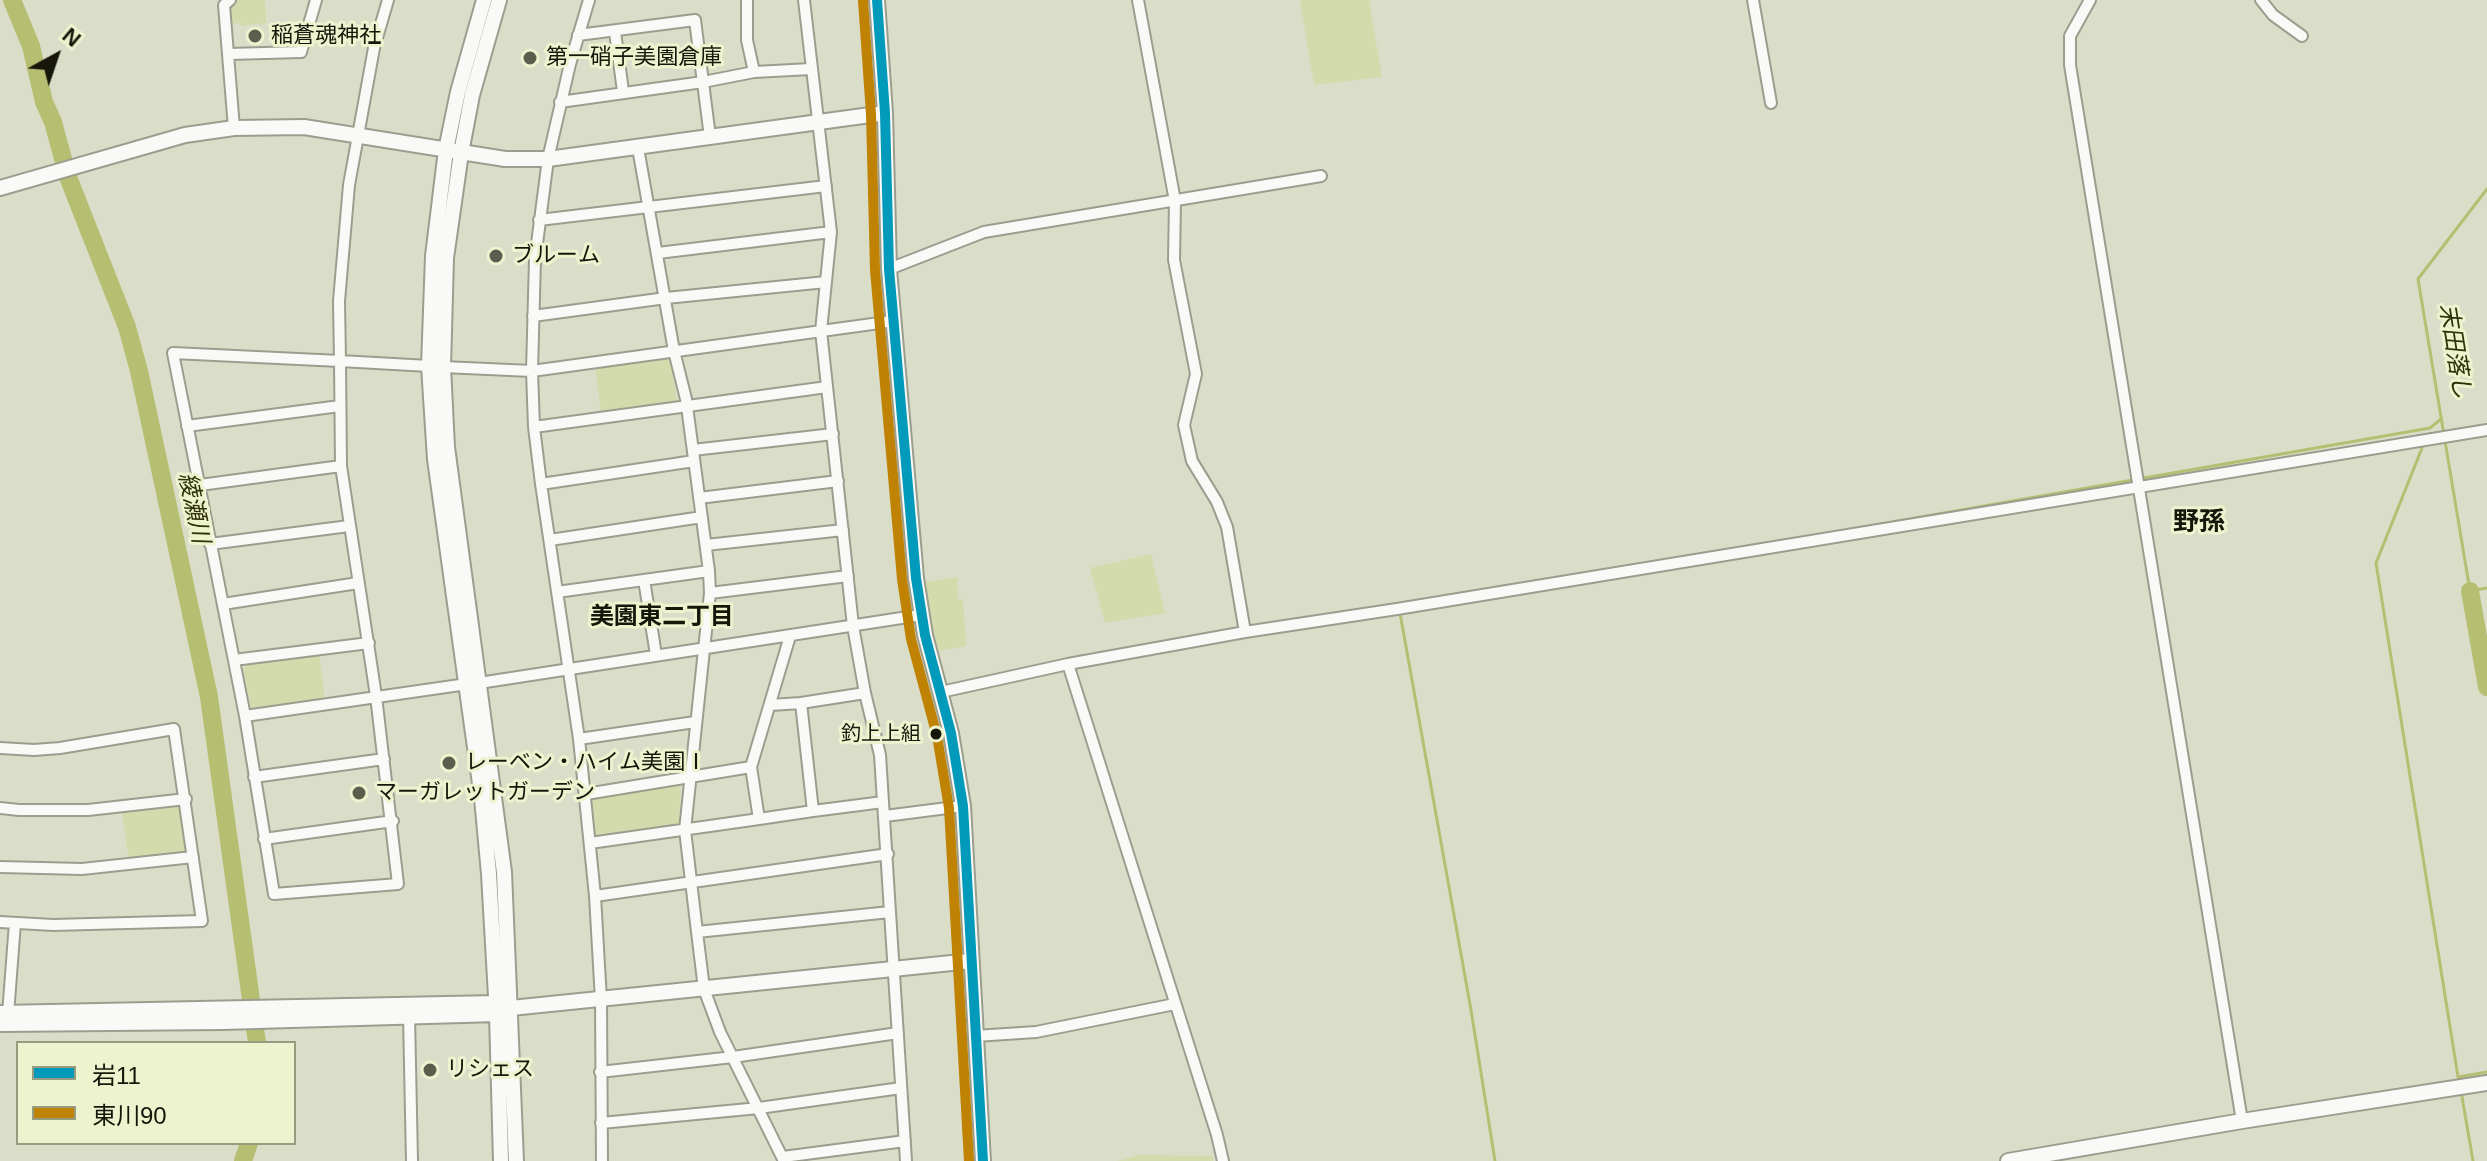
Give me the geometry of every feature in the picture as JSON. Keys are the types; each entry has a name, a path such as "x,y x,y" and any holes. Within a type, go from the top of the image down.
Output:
{"street":[{"path":"230,0 224,5 234,128"},
{"path":"229,54 301,52 316,0"},
{"path":"388,0 374,48 357,134 342,247 340,361 340,406 341,466 369,643 393,821 398,884 274,894 245,716 173,353 340,361 532,371 894,321"},
{"path":"484,0 458,92 453,152 433,256 440,501 504,872 501,1161"},
{"path":"453,152 499,0"},
{"path":"589,0 560,102 548,159 539,220 532,371 534,427 541,484 586,794 601,1000 602,1161"},
{"path":"747,0 747,40 754,72"},
{"path":"804,0 831,232 821,331 853,626 880,755 906,1161"},
{"path":"877,0 885,113 889,269 921,615 941,692 963,806 983,1161"},
{"path":"1138,0 1175,201 1174,260 1196,374 1184,425 1192,461 1217,502 1227,527 1245,632"},
{"path":"1753,0 1771,103"},
{"path":"2090,0 2070,36 2068,53 2242,1121"},
{"path":"2261,0 2273,15 2302,36"},
{"path":"578,35 695,20 710,137"},
{"path":"615,32 623,91"},
{"path":"560,102 754,72 811,69"},
{"path":"0,188 185,135 234,128 304,127 505,159 548,159 885,113"},
{"path":"638,148 687,407 709,571 710,593 685,830 704,989 783,1159 905,1141"},
{"path":"889,269 984,232 1321,176"},
{"path":"539,220 826,186"},
{"path":"658,253 831,232"},
{"path":"533,316 666,298 826,282"},
{"path":"534,427 827,387"},
{"path":"187,426 340,406"},
{"path":"941,692 1068,664 1245,632 2487,430"},
{"path":"541,484 833,434"},
{"path":"200,485 341,466"},
{"path":"699,498 838,481"},
{"path":"550,540 702,517"},
{"path":"210,544 349,526"},
{"path":"706,545 843,530"},
{"path":"557,592 709,571"},
{"path":"710,593 848,576"},
{"path":"644,580 656,655"},
{"path":"223,604 358,583"},
{"path":"245,716 921,615"},
{"path":"759,819 751,767 790,636"},
{"path":"234,660 369,643"},
{"path":"1068,664 1223,1161"},
{"path":"770,705 865,693"},
{"path":"801,703 813,811"},
{"path":"579,739 695,722"},
{"path":"0,748 60,748 174,729 202,921 0,922"},
{"path":"254,777 384,759"},
{"path":"586,794 751,767"},
{"path":"0,808 88,810 186,799"},
{"path":"590,843 883,802"},
{"path":"885,816 963,806"},
{"path":"264,839 393,821"},
{"path":"595,896 888,854"},
{"path":"0,867 82,869 193,857"},
{"path":"697,932 890,912"},
{"path":"15,923 3,1017 501,1008"},
{"path":"280,1014 409,1015 501,1008 971,961"},
{"path":"975,1036 1036,1032 1175,1004"},
{"path":"501,1008 516,1161"},
{"path":"409,1015 412,1161"},
{"path":"600,1072 898,1033"},
{"path":"2008,1161 2487,1083"},
{"path":"601,1123 759,1108 901,1088"}],"green space":[{"path":"236,0 265,0 266,23 230,24 229,6"},
{"path":"1300,0 1369,0 1382,77 1314,85"},
{"path":"666,358 670,361 677,400 673,404 601,414 595,367"},
{"path":"1151,554 1165,613 1105,623 1090,568"},
{"path":"957,577 958,599 963,599 966,646 938,651 929,615 926,582"},
{"path":"319,655 325,700 254,711 251,708 243,669 246,665"},
{"path":"681,782 679,826 594,835 592,799"},
{"path":"183,807 189,849 186,853 129,861 122,813"},
{"path":"1139,1155 1213,1156 1213,1161 1118,1161"}],"waterway":[{"name":"綾瀬川","path":"12,0 31,46 44,102 53,122 68,177 127,327 139,371 209,697 257,1041"},
{"name":"末田落し","path":"2487,189 2418,279 2470,591 2487,588"},
{"path":"1864,527 2430,428 2441,419"},
{"path":"2424,443 2376,563 2459,1083"},
{"path":"1399,605 1520,584"},
{"name":"末田落し","path":"2470,591 2487,687"},
{"path":"1400,613 1495,1161"},
{"path":"2458,1077 2487,1072"},
{"path":"2461,1091 2473,1161"},
{"name":"綾瀬川","path":"243,1161 248,1145"}],"transit line":[{"name":"岩11","path":"877,0 885,113 889,269 916,578 925,635 951,733 963,806 983,1161"},
{"name":"東川90","path":"863,1 871,114 875,270 902,579 911,639 937,736 949,808 969,1161"}],"place":[{"name":"稲蒼魂神社","path":"255,36"},
{"name":"第一硝子美園倉庫","path":"530,58"},
{"name":"ブルーム","path":"496,256"},
{"name":"釣上上組","path":"936,734"},
{"name":"レーベン・ハイム美園Ⅰ","path":"449,763"},
{"name":"マーガレットガーデン","path":"359,793"},
{"name":"リシェス","path":"430,1070"}],"district":[{"name":"野孫","path":"2199,523"},
{"name":"美園東二丁目","path":"662,617"}]}
